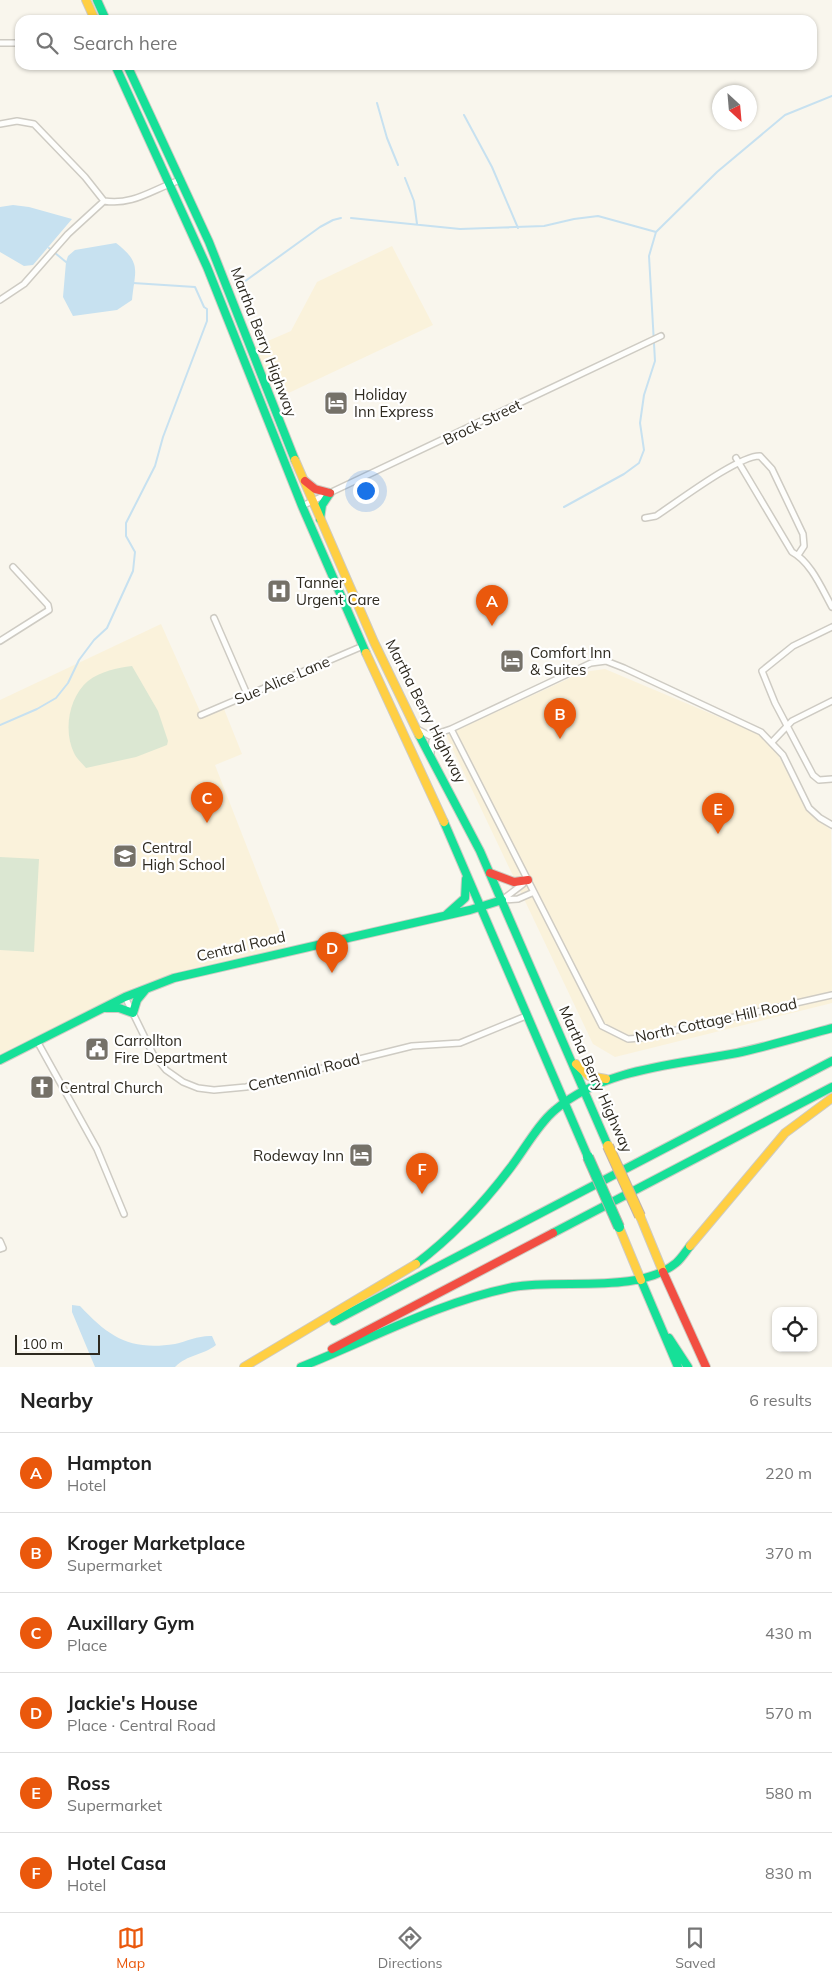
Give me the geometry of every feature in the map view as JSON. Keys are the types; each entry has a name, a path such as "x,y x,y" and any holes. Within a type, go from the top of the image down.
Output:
{"main road":[{"path":"86,0 93,15"},
{"path":"96,0 104,15"},
{"name":"Martha Berry Highway","path":"117,70 207,266 307,504 363,646 433,796 678,1367"},
{"name":"Martha Berry Highway","path":"129,70 182,180 208,242 302,477 307,504 320,520 374,642 490,873 706,1367"},
{"path":"302,477 315,489 330,493 322,505 320,520"},
{"path":"363,646 374,642"},
{"path":"490,873 514,882 528,880"},
{"path":"446,915 465,898 466,875"},
{"name":"Central Road","path":"0,1060 147,987 194,972 446,915 502,900"},
{"path":"101,1009 119,1008 133,1013 137,1000 147,987"},
{"path":"246,1367 267,1351 387,1283 418,1262 448,1238 492,1192 553,1111 563,1102 584,1089 615,1079 738,1052 832,1028"},
{"path":"570,1057 588,1076 600,1079 615,1079"},
{"path":"246,1367 832,1061"},
{"path":"300,1367 832,1087"},
{"path":"300,1367 449,1305 477,1296 542,1283 641,1280 664,1272 676,1263 785,1133 832,1098"},
{"path":"661,1328 688,1367"}],"street":[{"path":"0,43 15,43"},
{"path":"0,124 17,121 34,124 78,170 104,201 118,204 132,201 170,183 182,180"},
{"path":"0,300 24,284 68,234 104,201"},
{"name":"Brock Street","path":"307,504 661,336"},
{"path":"645,518 656,516 737,460 760,456 768,463 803,534 804,546 798,555"},
{"path":"737,460 792,552 798,555 820,584 832,607"},
{"path":"0,641 49,610 48,605 13,567"},
{"path":"214,618 247,694"},
{"path":"832,627 793,646 762,671 787,726 813,775 819,780 832,779"},
{"name":"Sue Alice Lane","path":"201,715 363,646"},
{"path":"416,727 430,736 439,734 592,663 606,661 761,732 783,755 809,808 820,818 832,825"},
{"path":"772,742 792,721 832,701"},
{"name":"North Cottage Hill Road","path":"451,729 591,1008 602,1026 628,1039 641,1038 832,995"},
{"path":"431,756 432,741 439,734"},
{"name":"Central Road","path":"502,900 513,889 528,880"},
{"name":"Central Road","path":"502,900 518,899 534,892"},
{"name":"Centennial Road","path":"125,997 153,1054 166,1070 182,1082 198,1088 214,1090 246,1087 405,1048 460,1043 526,1016"},
{"path":"37,1041 97,1149 124,1214"},
{"path":"0,1241 1,1248"}],"shaded area":[{"path":"392,246 433,325 278,398 254,347 291,331 317,282"},
{"name":"Central High School","path":"161,624 203,718 224,709 242,754 215,765 286,947 181,971 135,987 0,1054 0,700"},
{"path":"605,669 759,734 776,751 810,813 831,830 832,1003 615,1057 593,1044 446,735 583,672"}],"green space":[{"path":"132,666 158,711 168,741 167,745 136,757 86,768 75,755 69,734 70,714 76,696 88,681 98,675"},
{"path":"0,857 39,859 34,952 0,950"}],"water":[{"path":"13,205 29,207 72,219 33,265 24,266 0,252 0,207"},
{"path":"116,243 130,256 135,268 132,300 117,310 73,316 63,297 68,256 75,250"},
{"path":"72,1305 80,1306 111,1333 133,1343 159,1346 175,1344 203,1336 212,1336 216,1345 175,1367 95,1367 72,1312"}],"waterway":[{"path":"564,507 624,474 639,463 644,450 640,423 644,395 655,361 649,256 656,232 717,172 785,115 832,96"},
{"path":"377,103 387,138 398,165"},
{"path":"464,115 492,167 518,228"},
{"path":"405,178 414,201 417,224"},
{"path":"351,218 460,229 544,226 598,216 656,232"},
{"path":"244,282 320,227 341,218"},
{"path":"49,248 66,262"},
{"path":"0,725 37,709 56,698 68,683 79,660 94,640 107,628 133,571 135,552 126,536 126,523 155,466 163,437 207,321 207,309 204,307 195,287 133,283"}],"traffic: fast":[{"path":"97,0 104,15"},
{"path":"117,70 207,267 302,506 366,653"},
{"path":"129,70 209,242 295,460"},
{"path":"320,519 322,505 330,493"},
{"path":"419,735 480,851 608,1146"},
{"path":"444,822 588,1157"},
{"path":"446,915 465,898 466,879"},
{"path":"0,1060 125,997 174,978 470,910 502,900"},
{"path":"106,1008 119,1008 133,1013 137,1000 146,989"},
{"path":"416,1264 443,1242 479,1206 501,1180 549,1115 574,1096 596,1085 642,1070 737,1053 832,1028"},
{"path":"334,1321 832,1061"},
{"path":"553,1233 832,1087"},
{"path":"588,1157 619,1227"},
{"path":"301,1367 458,1302 513,1287 553,1284 598,1284 641,1279 660,1273 676,1263 690,1246"},
{"path":"641,1280 678,1367"},
{"path":"669,1338 688,1367"}],"traffic: slow":[{"path":"86,0 93,15"},
{"path":"295,460 374,642 419,735"},
{"path":"366,653 444,822"},
{"path":"576,1064 589,1076 606,1079"},
{"path":"690,1246 785,1133 832,1098"},
{"path":"608,1146 640,1216"},
{"path":"640,1216 663,1272"},
{"path":"619,1227 641,1280"},
{"path":"244,1367 416,1264"}],"traffic: jam":[{"path":"305,481 315,489 330,493"},
{"path":"490,873 514,882 528,880"},
{"path":"332,1349 553,1233"},
{"path":"663,1272 706,1367"}],"place":[{"name":"Holiday Inn Express","path":"336,403"},
{"name":"Tanner Urgent Care","path":"279,591"},
{"name":"Hampton","path":"492,626"},
{"name":"Comfort Inn & Suites","path":"512,661"},
{"name":"Kroger Marketplace","path":"560,739"},
{"name":"Auxillary Gym","path":"207,823"},
{"name":"Ross","path":"718,834"},
{"name":"Central High School","path":"125,856"},
{"name":"Jackie's House","path":"332,973"},
{"name":"Carrollton Fire Department","path":"97,1049"},
{"name":"Central Church","path":"42,1087"},
{"name":"Rodeway Inn","path":"361,1155"},
{"name":"Hotel Casa","path":"422,1194"}]}
